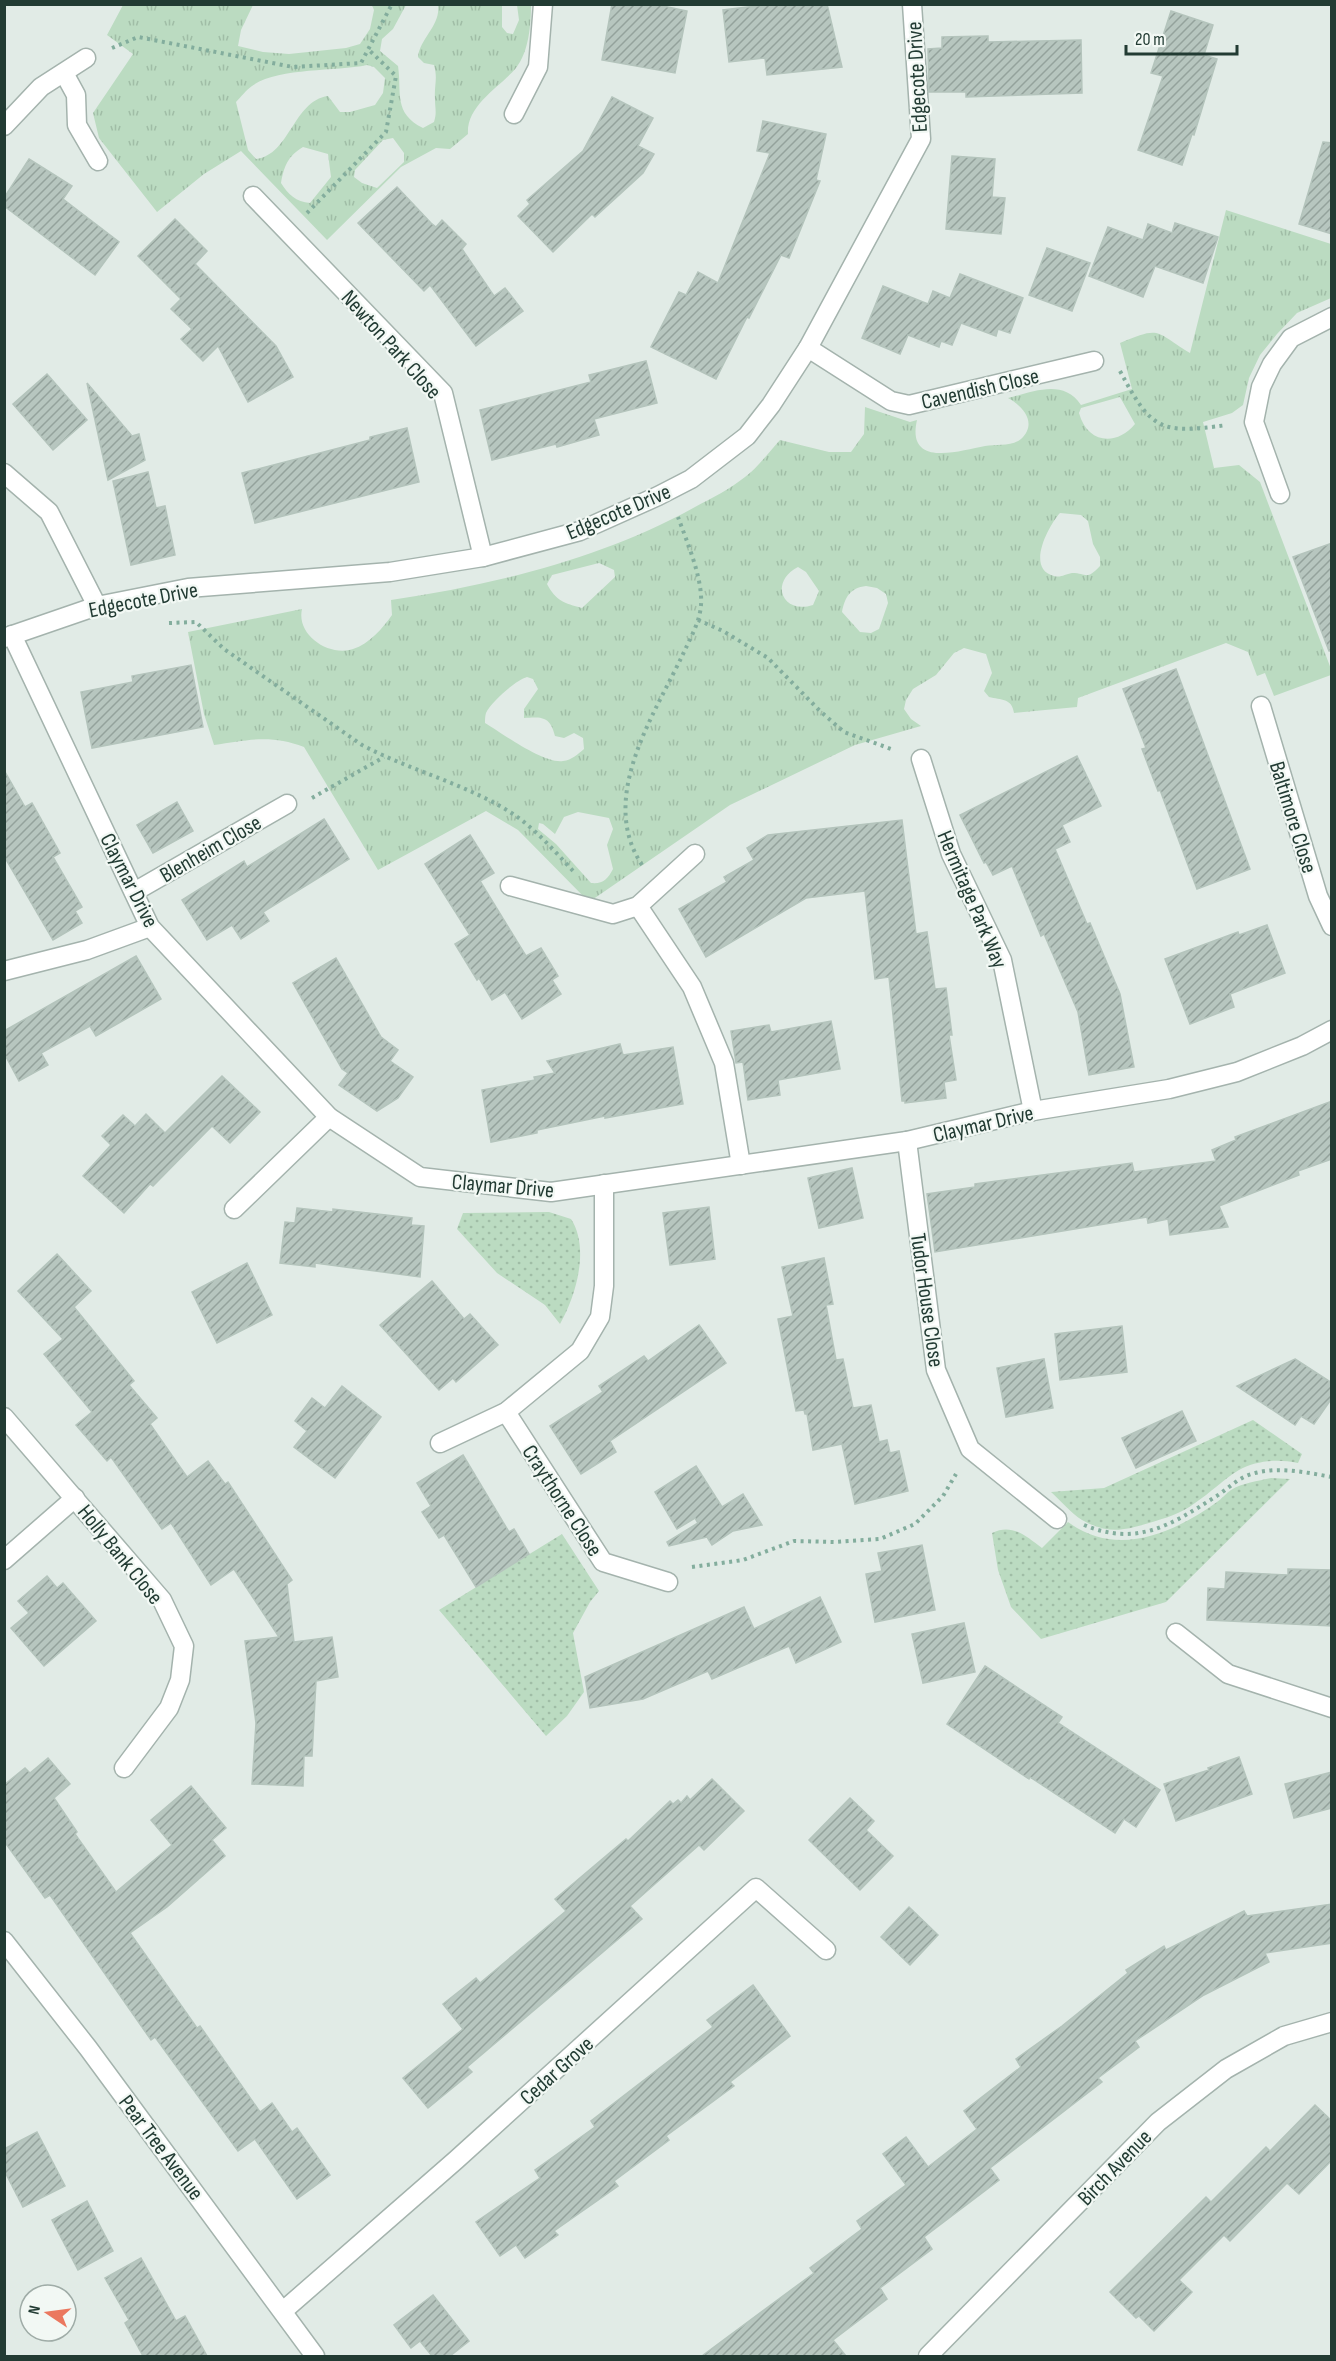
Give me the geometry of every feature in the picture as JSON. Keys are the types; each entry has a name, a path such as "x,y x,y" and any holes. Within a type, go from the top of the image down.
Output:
{"street":[{"path":"514,114 538,67 543,4"},
{"name":"Edgecote Drive","path":"8,636 97,606 188,588 390,572 483,557 580,531 668,491 691,478 747,436 771,405 808,348 921,139 912,4"},
{"path":"4,126 41,87 86,58"},
{"path":"64,73 76,95 77,124 98,160"},
{"name":"Newton Park Close","path":"253,196 443,393 483,557"},
{"path":"1280,494 1254,422 1261,387 1272,364 1291,338 1332,317"},
{"name":"Cavendish Close","path":"808,348 891,401 909,405 1094,361"},
{"path":"4,472 49,512 97,606"},
{"name":"Claymar Drive","path":"8,636 150,927 329,1117 420,1177 551,1192 907,1141 1033,1111 1168,1089 1237,1072 1302,1046 1332,1030"},
{"name":"Baltimore Close","path":"1261,706 1318,896 1332,926"},
{"name":"Hermitage Park Way","path":"921,759 951,854 1002,960 1033,1111"},
{"name":"Blenheim Close","path":"134,892 286,804"},
{"path":"510,886 613,914 638,906 694,854"},
{"path":"638,906 692,987 724,1063 741,1165"},
{"path":"4,971 87,950 150,927"},
{"path":"234,1209 329,1117"},
{"name":"Tudor House Close","path":"907,1141 936,1370 970,1449 1057,1519"},
{"path":"440,1443 506,1412 580,1351 600,1317 604,1286 604,1184"},
{"name":"Craythorne Close","path":"506,1412 603,1562 668,1582"},
{"name":"Holly Bank Close","path":"4,1417 162,1600 184,1646 180,1680 169,1708 124,1768"},
{"name":"Holly Bank Close","path":"4,1560 75,1498"},
{"path":"1176,1633 1228,1674 1332,1708"},
{"name":"Cedar Grove","path":"283,2311 447,2168 756,1888 826,1950"},
{"name":"Pear Tree Avenue","path":"4,1941 88,2048 315,2356"},
{"name":"Birch Avenue","path":"928,2356 1158,2122 1235,2063 1284,2036 1332,2022"}],"path":[{"path":"86,58 138,37 293,67 361,63 392,4"},
{"path":"288,232 386,132 396,76 368,49"},
{"path":"1094,361 1116,363 1136,402 1161,426 1176,430 1193,430 1254,422"},
{"path":"657,888 632,850 626,813 628,782 641,740 698,620 702,594 668,491"},
{"path":"141,597 153,624 196,622 224,650 363,745 384,757 480,797 513,814 542,837 581,879"},
{"path":"698,620 723,631 768,658 844,732 921,759"},
{"path":"286,804 317,797 384,757"},
{"path":"668,1582 675,1570 743,1560 794,1540 835,1542 880,1539 906,1528 915,1524 943,1496 970,1449"},
{"path":"1057,1519 1076,1522 1101,1532 1125,1536 1166,1526 1245,1477 1276,1470 1332,1477"}],"green space":[{"path":"123,5 253,5 241,30 238,46 263,52 289,54 346,48 360,44 370,29 374,10 372,5 406,5 393,29 382,39 380,51 398,66 403,109 413,122 423,128 435,119 436,74 434,65 424,63 418,57 422,44 434,25 438,5 502,5 502,27 507,33 513,34 519,20 517,5 531,5 524,54 516,68 478,105 472,114 468,134 450,149 436,148 401,167 327,240 241,151 204,174 157,212 99,138 93,113 133,54 107,35","holes":["367,65 374,67 385,78 383,93 375,105 350,112 340,112 328,96 316,100 307,107 277,148 256,159 248,150 236,102 252,86 263,80 291,73","393,138 404,153 404,162 377,188 362,183 354,177 355,170 383,140","303,147 328,154 331,177 310,203 293,197 281,183 288,162"]},
{"path":"1226,210 1331,244 1331,298 1297,313 1277,334 1260,355 1249,378 1243,405 1232,413 1203,422 1214,468 1239,465 1260,482 1331,669 1331,675 1274,696 1265,673 1257,676 1248,652 1226,643 1078,698 1077,707 1014,713 1008,702 989,697 984,691 992,673 986,654 964,648 954,653 936,675 913,689 906,700 904,709 911,719 921,726 855,745 730,805 589,902 518,830 486,811 378,870 304,747 270,739 214,745 204,714 188,632 302,609 301,619 304,627 316,642 334,650 353,649 370,639 392,615 391,600 509,577 585,555 623,541 659,525 733,485 754,469 780,440 829,452 851,452 864,434 865,407 910,422 917,420 916,435 919,445 927,451 949,453 1008,444 1021,439 1026,433 1028,421 1023,410 1008,398 1037,390 1057,389 1074,397 1081,405 1132,389 1120,343 1144,334 1158,333 1190,353","holes":["1120,397 1135,424 1111,439 1095,436 1083,423 1079,413 1081,408","1060,513 1081,515 1088,521 1093,544 1100,557 1100,566 1089,575 1072,573 1054,576 1045,572 1040,556 1050,527","599,563 614,570 615,577 582,608 561,600 547,584 552,575","798,567 806,572 819,591 813,605 802,607 787,601 783,595 784,581 789,573","866,586 877,588 886,594 888,603 879,629 871,633 860,632 842,612 847,598 856,589","527,677 533,679 538,689 524,709 524,718 548,721 555,736 564,738 574,733 583,738 584,749 569,759 555,761 535,753 485,723 489,708 517,682","578,812 609,818 613,829 607,845 613,869 609,876 602,882 591,883 556,844 538,829 539,823 555,834 564,817"]},
{"path":"549,1212 571,1219 580,1244 576,1286 560,1324 545,1305 497,1273 457,1229 463,1213"},
{"path":"1253,1420 1302,1454 1298,1463 1268,1461 1253,1464 1233,1474 1179,1513 1140,1526 1115,1530 1099,1528 1078,1517 1051,1492 1104,1488"},
{"path":"1271,1478 1290,1479 1166,1602 1041,1639 1011,1607 998,1570 992,1533 1006,1529 1019,1532 1042,1548 1068,1522 1087,1533 1106,1539 1144,1538 1182,1524 1200,1514 1235,1488"},
{"path":"562,1534 599,1591 590,1602 573,1633 584,1692 567,1716 546,1736 439,1610"}],"building":[{"path":"612,4 654,4 687,11 675,73 602,60"},
{"path":"772,4 827,4 842,67 767,75 765,58 729,62 723,10"},
{"path":"1171,11 1213,25 1204,55 1217,59 1194,135 1192,134 1182,165 1138,150 1163,76 1151,73"},
{"path":"988,36 988,42 1081,40 1082,93 966,97 966,92 929,92 928,49 942,48 942,37"},
{"path":"612,97 653,118 638,146 654,154 643,173 595,217 592,214 553,252 518,216 530,204 527,200 583,151"},
{"path":"763,121 826,134 816,180 820,181 789,258 781,255 716,379 651,347 679,292 686,295 698,272 718,283 770,153 757,151"},
{"path":"1323,142 1332,143 1332,234 1299,224"},
{"path":"952,156 995,159 992,197 1005,198 1001,234 946,229"},
{"path":"29,159 72,186 63,199 119,242 95,275 4,206 4,198"},
{"path":"397,187 431,223 436,227 442,220 466,244 462,249 494,296 505,288 523,311 476,346 430,285 424,291 358,223"},
{"path":"175,219 207,251 195,264 276,346 293,377 248,402 218,346 203,361 181,339 192,329 171,309 181,299 138,256"},
{"path":"1175,223 1218,237 1203,283 1155,266 1143,297 1089,276 1108,227 1143,240 1148,224 1172,233"},
{"path":"1047,248 1090,263 1072,311 1029,295"},
{"path":"960,274 1023,298 1010,333 998,329 996,336 961,323 952,345 941,341 939,347 908,335 900,354 862,338 883,286 928,304 933,291 950,298"},
{"path":"646,361 657,403 594,419 599,435 557,447 556,444 492,460 480,410 591,382 589,375"},
{"path":"47,374 87,420 53,450 13,404"},
{"path":"87,383 132,436 139,434 145,460 108,480"},
{"path":"407,428 419,482 255,523 242,473 370,440 370,437"},
{"path":"148,472 156,508 165,506 175,555 131,565 113,481"},
{"path":"1332,543 1332,651 1329,651 1293,557"},
{"path":"191,665 203,727 92,748 81,692 133,682 132,676"},
{"path":"1176,669 1250,869 1197,889 1142,749 1146,748 1123,689"},
{"path":"1077,756 1101,806 1062,825 1070,842 1055,849 1120,994 1134,1067 1089,1075 1078,1012 1044,934 1041,936 1012,866 993,875 986,862 984,863 960,815"},
{"path":"4,770 25,807 32,803 60,853 53,857 82,907 75,911 82,923 53,940 4,856"},
{"path":"177,802 193,831 153,853 137,825"},
{"path":"324,819 349,859 263,912 269,921 241,939 232,925 207,940 182,900 244,861 247,867"},
{"path":"902,820 916,934 927,932 935,989 946,988 952,1035 949,1035 956,1080 944,1082 946,1098 905,1103 902,1101 889,977 875,979 865,891 806,898 706,957 679,909 727,882 724,877 754,860 747,848 768,835"},
{"path":"470,835 494,873 480,881 526,956 541,948 558,976 552,980 561,994 522,1019 505,992 492,1000 479,978 477,980 455,944 470,935 425,864"},
{"path":"1267,925 1285,973 1230,994 1234,1007 1190,1024 1165,959 1238,932 1239,935"},
{"path":"136,956 161,999 96,1036 90,1026 41,1053 48,1065 19,1081 4,1053 4,1031"},
{"path":"336,958 381,1037 398,1050 390,1061 413,1077 398,1098 377,1111 339,1085 348,1073 342,1069 293,983"},
{"path":"831,1021 840,1069 778,1080 780,1095 748,1100 743,1062 736,1063 731,1031 769,1025 771,1032"},
{"path":"620,1044 623,1055 673,1047 683,1104 605,1118 605,1116 491,1142 482,1090 535,1080 534,1077 555,1073 547,1061"},
{"path":"222,1076 260,1112 230,1143 212,1126 153,1186 150,1184 124,1213 83,1176 111,1145 102,1136 123,1115 135,1126 146,1114 165,1133"},
{"path":"1332,1101 1332,1159 1298,1171 1299,1175 1219,1206 1228,1227 1170,1235 1168,1219 1148,1223 1147,1217 935,1252 927,1194 975,1187 975,1184 1132,1163 1134,1172 1216,1161 1212,1150 1236,1140 1235,1137"},
{"path":"852,1168 863,1218 819,1228 808,1178"},
{"path":"709,1207 715,1259 670,1265 663,1213"},
{"path":"297,1208 333,1212 333,1209 412,1218 411,1225 424,1226 420,1277 315,1263 315,1267 280,1263 285,1222 295,1223"},
{"path":"57,1254 91,1291 74,1307 134,1381 129,1385 157,1418 150,1424 187,1477 208,1461 225,1484 228,1482 292,1580 287,1584 294,1642 332,1637 338,1677 316,1681 312,1756 304,1756 303,1786 252,1784 256,1723 245,1641 279,1637 234,1569 211,1585 171,1523 162,1529 111,1457 107,1461 76,1425 92,1412 44,1354 63,1339 18,1291"},
{"path":"824,1258 833,1304 826,1305 836,1360 843,1359 853,1408 871,1405 879,1442 887,1440 890,1453 899,1451 908,1491 855,1504 842,1444 813,1450 807,1414 804,1410 796,1411 778,1319 793,1316 782,1267"},
{"path":"247,1263 272,1315 217,1343 192,1292"},
{"path":"432,1281 464,1319 470,1314 498,1345 456,1382 453,1378 439,1390 380,1325"},
{"path":"699,1325 726,1363 610,1441 616,1452 581,1474 550,1426 603,1392 599,1386 644,1356 648,1361"},
{"path":"1122,1326 1127,1372 1060,1380 1055,1334"},
{"path":"1044,1359 1053,1408 1006,1417 997,1368"},
{"path":"1295,1359 1332,1383 1332,1398 1314,1424 1301,1416 1295,1425 1237,1386"},
{"path":"342,1386 381,1417 335,1478 294,1447 307,1431 295,1421 312,1398 325,1408"},
{"path":"1182,1411 1196,1441 1136,1468 1122,1438"},
{"path":"463,1455 509,1532 514,1529 529,1554 476,1587 444,1535 439,1538 422,1512 431,1506 417,1483"},
{"path":"696,1466 722,1507 743,1494 762,1525 733,1531 712,1545 707,1537 669,1546 667,1542 698,1523 695,1518 677,1529 655,1492"},
{"path":"922,1545 935,1610 875,1622 866,1574 882,1571 878,1553"},
{"path":"1288,1569 1332,1570 1332,1626 1207,1620 1208,1588 1225,1589 1226,1572 1288,1575"},
{"path":"47,1576 57,1588 63,1583 96,1621 44,1666 11,1628 29,1613 18,1601"},
{"path":"820,1597 841,1642 796,1663 789,1646 712,1679 708,1671 643,1699 590,1708 585,1677 744,1607 754,1629"},
{"path":"964,1623 975,1672 923,1683 912,1634"},
{"path":"985,1666 1062,1717 1058,1723 1160,1790 1136,1827 1124,1819 1115,1833 947,1724"},
{"path":"1239,1757 1252,1794 1176,1821 1164,1784 1209,1770 1208,1768"},
{"path":"48,1758 70,1784 54,1798 77,1832 75,1834 116,1892 172,1845 151,1820 191,1786 226,1828 212,1840 225,1856 167,1907 130,1933 197,2028 200,2026 260,2112 272,2103 292,2132 297,2128 330,2175 297,2199 255,2139 238,2151 155,2037 151,2040 50,1895 45,1898 4,1841 4,1785 25,1768 30,1773"},
{"path":"1332,1772 1332,1808 1294,1818 1285,1784"},
{"path":"712,1779 744,1811 704,1850 699,1845 630,1906 642,1919 467,2067 472,2072 428,2108 403,2078 463,2029 443,2004 476,1978 480,1983 566,1911 555,1899 626,1839 628,1841 670,1801 673,1804 678,1800 681,1803 687,1796 690,1800"},
{"path":"850,1798 874,1821 866,1830 893,1856 860,1890 809,1840"},
{"path":"1332,1904 1332,1943 1265,1953 1269,1962 1204,1995 1135,2041 1139,2047 1098,2078 1102,2082 990,2168 999,2180 924,2237 932,2249 880,2288 887,2299 833,2340 846,2356 702,2356 814,2273 810,2268 862,2229 857,2221 906,2185 883,2154 906,2137 928,2167 977,2129 964,2111 1021,2067 1016,2059 1062,2026 1128,1973 1126,1970 1164,1946 1166,1950 1244,1911 1247,1916"},
{"path":"909,1907 938,1935 910,1965 881,1937"},
{"path":"753,1985 790,2036 730,2082 734,2086 666,2136 669,2140 614,2181 618,2186 554,2231 558,2235 525,2258 516,2245 500,2256 476,2222 540,2178 535,2170 595,2127 591,2121 713,2027 707,2020"},
{"path":"1315,2105 1332,2121 1332,2160 1299,2194 1287,2183 1230,2241 1224,2235 1179,2280 1192,2292 1154,2331 1139,2316 1136,2318 1110,2292 1206,2197 1211,2202 1266,2147 1270,2151"},
{"path":"37,2132 65,2186 23,2207 4,2170 4,2149"},
{"path":"87,2201 113,2251 78,2270 52,2220"},
{"path":"141,2258 176,2321 185,2316 207,2356 143,2356 125,2323 129,2320 105,2278"},
{"path":"433,2295 469,2341 450,2356 432,2356 420,2341 411,2348 394,2325"}]}
